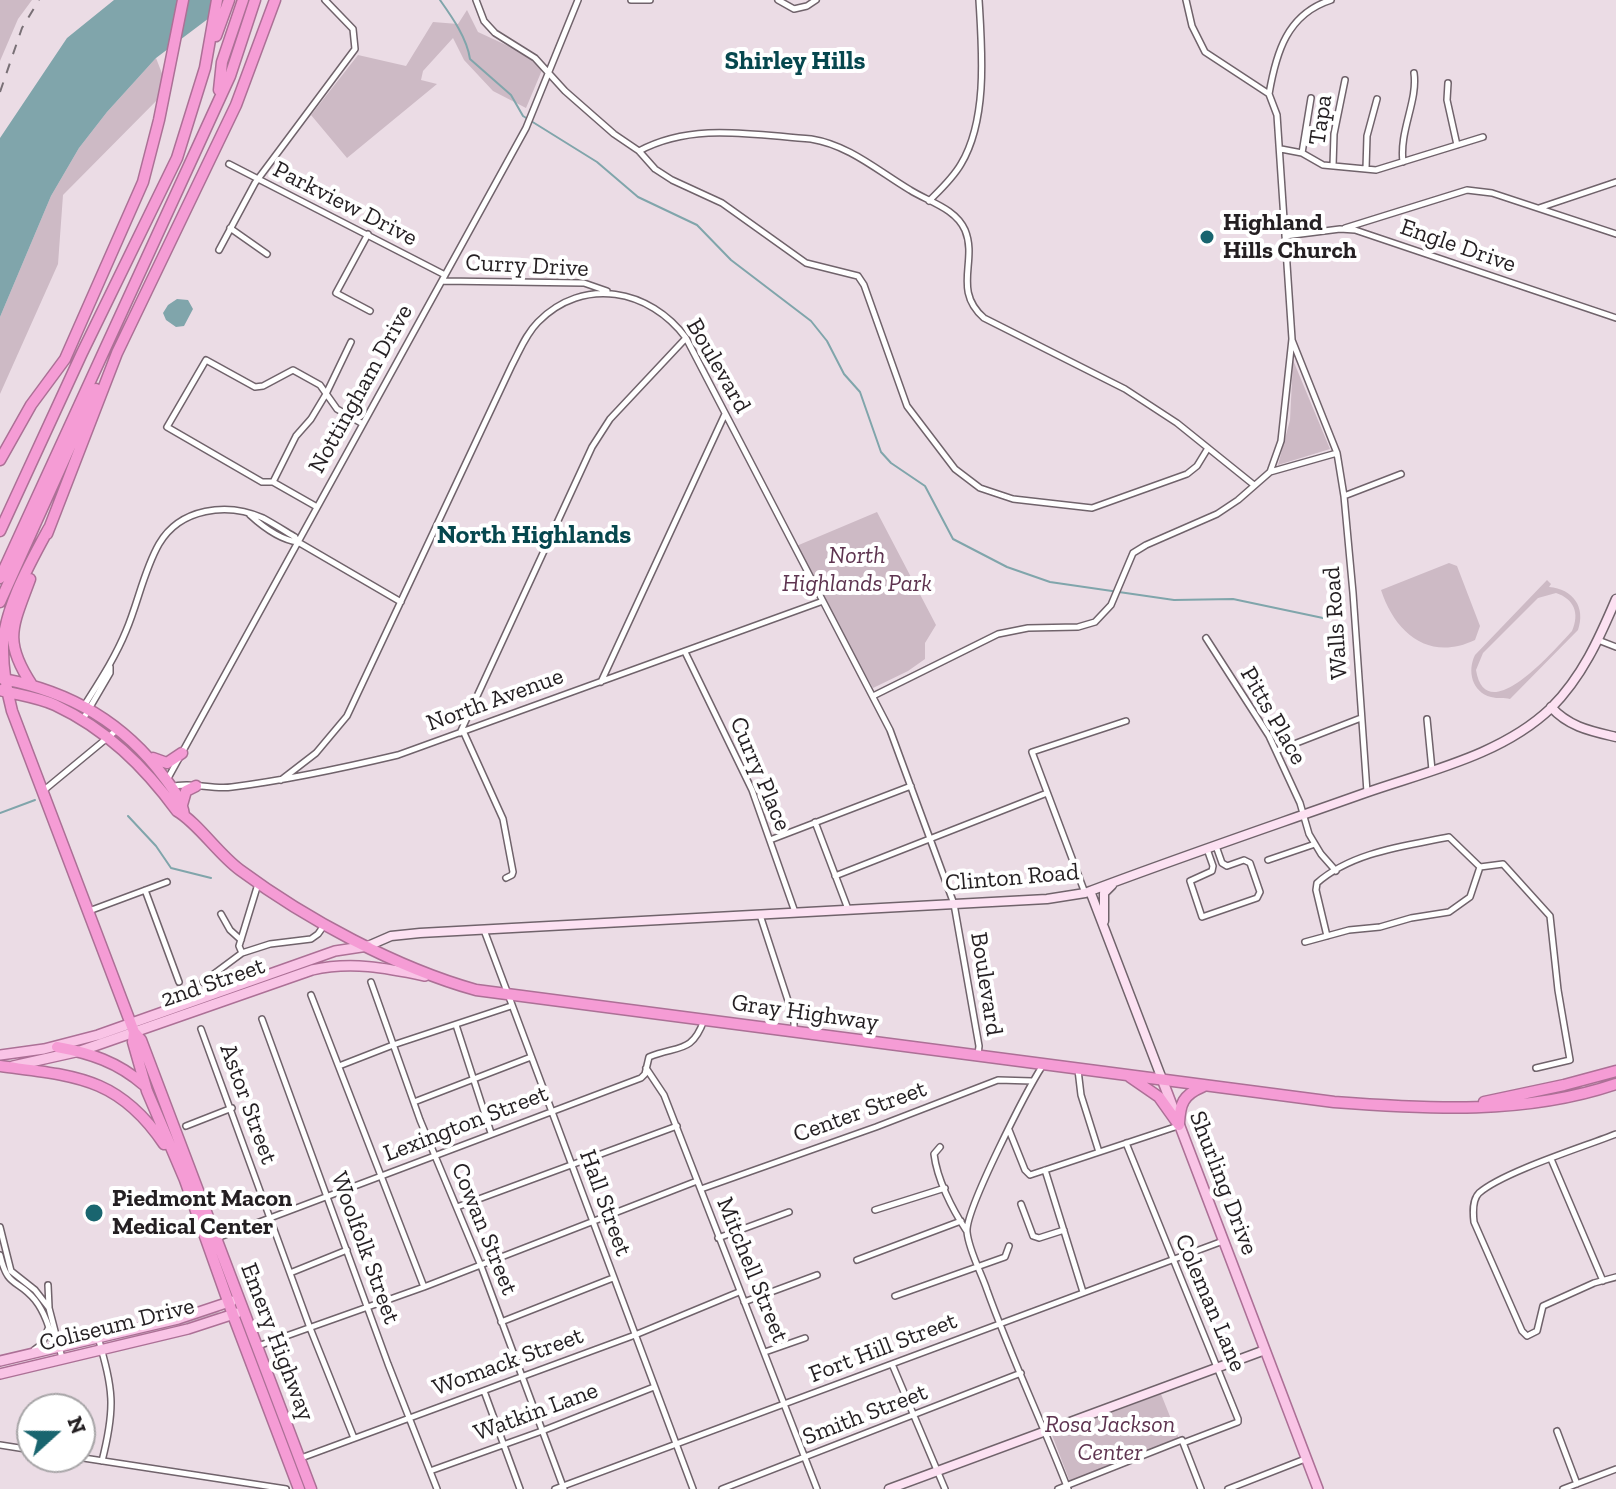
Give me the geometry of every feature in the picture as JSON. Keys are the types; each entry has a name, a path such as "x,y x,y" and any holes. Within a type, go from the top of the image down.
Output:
{"highway":[{"path":"0,460 31,405 65,359 143,182 183,0"},
{"path":"205,68 217,0"},
{"path":"0,531 177,158 229,0"},
{"path":"219,96 222,62 243,0"},
{"path":"0,578 230,76 255,0"},
{"path":"32,685 14,654 12,638 49,528 117,353 236,105 275,0"},
{"path":"0,602 104,371 117,353"},
{"name":"Emery Highway","path":"49,528 33,557 11,611 2,648 2,693 12,711 132,1028 141,1040 294,1460 311,1489"},
{"path":"3,679 32,685 86,708 141,749 166,763 182,753"},
{"path":"2,693 55,705 108,737 165,787"},
{"path":"141,749 177,811 183,810 186,791 196,786"},
{"name":"Gray Highway","path":"183,810 217,850 258,883 368,946 436,979 476,990 1347,1103 1424,1107 1521,1105 1616,1084"},
{"name":"Emery Highway","path":"132,1028 146,1087 234,1300"},
{"path":"57,1047 80,1051 119,1066 164,1101"},
{"path":"3,1067 70,1075 108,1090 143,1116 161,1139 185,1180"},
{"name":"Gray Highway","path":"1471,1105 1616,1071"},
{"path":"1128,1076 1159,1097 1179,1125"},
{"path":"1179,1125 1183,1100 1204,1086"},
{"name":"Emery Highway","path":"238,1312 257,1346 294,1460 294,1488"}],"main road":[{"path":"335,951 340,939 336,929"},
{"name":"2nd Street","path":"3,1067 80,1051 132,1028 335,951 368,946"},
{"name":"2nd Street","path":"0,1055 57,1047 132,1028 328,966 362,964 436,979"},
{"name":"Shurling Drive","path":"1162,1079 1318,1489"},
{"name":"Coliseum Drive","path":"0,1361 178,1319 234,1300"},
{"name":"Coliseum Drive","path":"0,1374 183,1330 238,1312"}],"street":[{"path":"219,250 259,180 294,128 355,49 353,29 325,0"},
{"path":"476,0 484,21 495,33 535,58 549,75 614,134 639,151 663,174 722,203 806,263 858,276 864,285 907,406 955,469 980,488 1013,499 1092,508 1187,474 1197,466 1208,448"},
{"name":"Nottingham Drive","path":"165,787 530,120 578,0"},
{"path":"631,0 650,0"},
{"path":"778,0 794,9 816,0"},
{"path":"929,201 961,165 974,131 981,76 979,0"},
{"path":"1186,0 1192,26 1205,52 1269,94"},
{"path":"1270,472 1284,428 1292,339 1281,149 1277,115 1269,94 1276,56 1287,33 1307,12 1331,0"},
{"path":"1403,162 1403,136 1414,73"},
{"name":"Tapa","path":"1333,166 1334,134 1345,80"},
{"path":"1448,83 1447,100 1457,145"},
{"path":"1302,153 1311,98"},
{"path":"1366,169 1367,136 1377,99"},
{"path":"639,151 671,137 704,132 824,141 858,157 953,215 964,228 968,246 967,286 977,312 997,326 1125,389 1177,423 1254,485"},
{"path":"1281,149 1302,153 1321,164 1376,170 1483,137"},
{"name":"Parkview Drive","path":"229,164 368,234 443,278"},
{"path":"1538,208 1616,182"},
{"path":"1340,229 1467,190 1492,193 1616,234"},
{"path":"230,228 267,254"},
{"name":"Engle Drive","path":"1285,236 1355,230 1616,318"},
{"path":"368,234 336,293 370,311"},
{"name":"Curry Drive","path":"443,278 584,283 609,292"},
{"name":"Boulevard","path":"281,780 316,753 340,727 355,701 528,334 562,304 585,295 609,292 649,304 669,319 686,338 890,730 954,904 979,1046 978,1056"},
{"path":"506,878 513,872 503,819 462,734 592,447 610,419 686,338"},
{"name":"Walls Road","path":"1292,339 1337,453 1344,496 1367,792"},
{"path":"273,482 296,436 326,394 351,342"},
{"path":"317,507 273,482 262,482 167,427 206,360 255,387 293,370 320,385 337,409 363,424"},
{"path":"600,683 725,414"},
{"path":"873,696 985,639 1007,631 1087,625 1107,611 1130,558 1139,549 1217,514 1270,472 1337,453"},
{"path":"1344,496 1401,474"},
{"path":"82,721 125,634 155,551 169,530 186,518 220,510 250,514 259,523 401,602"},
{"name":"Clinton Road","path":"368,946 401,935 1056,898 1088,892 1432,770 1509,739 1551,707 1579,675 1616,599"},
{"name":"North Avenue","path":"165,787 182,784 227,788 398,755 823,601"},
{"name":"Pitts Place","path":"1206,638 1269,736 1304,814 1309,834 1336,871"},
{"path":"1598,640 1616,647"},
{"name":"Curry Place","path":"685,652 752,790 795,912"},
{"path":"1551,707 1578,728 1616,737"},
{"path":"1276,751 1361,718"},
{"path":"1427,719 1432,770"},
{"path":"1088,892 1032,752 1126,721"},
{"path":"42,791 118,729"},
{"path":"770,840 911,786"},
{"path":"835,876 1047,793"},
{"path":"815,822 848,909"},
{"path":"1327,936 1315,887 1320,880 1377,852 1449,837 1480,867"},
{"path":"1268,860 1315,844"},
{"path":"1212,848 1227,866"},
{"path":"1212,848 1212,871"},
{"path":"1248,861 1260,896 1202,917 1190,881 1212,871 1248,861"},
{"path":"1480,867 1503,864 1550,916 1570,1060 1536,1068"},
{"path":"1305,942 1449,912 1470,897 1480,867"},
{"path":"88,912 167,882"},
{"path":"242,953 239,946 258,883"},
{"path":"1105,929 1104,893 1114,883"},
{"path":"145,890 179,982"},
{"name":"Shurling Drive","path":"1088,892 1162,1079"},
{"path":"221,914 230,930 241,940"},
{"path":"760,915 794,1019 794,1032"},
{"path":"203,982 242,953 270,944 311,939 325,924"},
{"name":"Hall Street","path":"484,930 693,1489"},
{"name":"Cowan Street","path":"371,982 414,1102 481,1266 564,1488"},
{"path":"311,995 424,1287"},
{"path":"339,1066 512,1006"},
{"name":"Woolfolk Street","path":"262,1019 437,1489"},
{"name":"Lexington Street","path":"216,1239 641,1078 652,1055 695,1040 704,1020"},
{"path":"456,1025 491,1133"},
{"name":"Astor Street","path":"201,1029 310,1328 354,1438"},
{"path":"414,1102 531,1057"},
{"path":"966,1230 1008,1130 1044,1064"},
{"name":"Mitchell Street","path":"646,1067 664,1095 677,1126 817,1489"},
{"path":"1078,1069 1081,1095 1099,1152"},
{"name":"Center Street","path":"701,1189 998,1080 1033,1081"},
{"path":"186,1126 232,1108"},
{"path":"1008,1130 1027,1173 1034,1174 1179,1125"},
{"path":"457,1207 677,1126"},
{"path":"1616,1134 1509,1176 1480,1192 1473,1212 1474,1222 1522,1331 1527,1336 1537,1331 1543,1306 1616,1277"},
{"name":"Coleman Lane","path":"1126,1143 1219,1366 1238,1422 1182,1441"},
{"path":"940,1147 934,1157 945,1188 966,1230 999,1324 1047,1430 1068,1487"},
{"path":"1551,1159 1603,1281"},
{"path":"1045,1170 1083,1292"},
{"path":"257,1346 481,1266 697,1181"},
{"path":"875,1210 945,1188"},
{"path":"1021,1204 1033,1236 1039,1238 1064,1230"},
{"path":"718,1238 789,1212"},
{"path":"857,1260 961,1221"},
{"path":"0,1227 11,1271 35,1290 49,1308"},
{"name":"Fort Hill Street","path":"555,1489 1224,1240"},
{"path":"895,1296 1005,1257 1009,1246"},
{"path":"290,1273 347,1250"},
{"path":"0,1255 5,1275 37,1302 43,1311 62,1359"},
{"path":"744,1302 817,1275"},
{"path":"501,1322 613,1278"},
{"path":"48,1285 57,1346"},
{"name":"Womack Street","path":"294,1460 635,1335 739,1292"},
{"path":"27,1354 42,1344 49,1328"},
{"path":"98,1337 113,1399 112,1420 102,1461"},
{"path":"765,1352 805,1338"},
{"path":"889,1489 1265,1350"},
{"path":"892,1364 945,1489"},
{"name":"Smith Street","path":"722,1489 1021,1373"},
{"name":"Watkin Lane","path":"430,1471 654,1387"},
{"path":"484,1391 520,1489"},
{"path":"1557,1431 1577,1484"},
{"path":"1058,1489 1182,1441 1201,1489"},
{"path":"1228,1489 1306,1459"},
{"path":"96,1460 239,1486 294,1488"},
{"path":"1563,1489 1616,1469"}],"green space":[{"path":"0,0 32,0 18,19 0,61"},
{"path":"467,10 478,32 545,63 526,108 493,91 464,60 453,38 423,71 421,80 437,84 347,158 311,115 358,55 406,66 433,22 458,24"},
{"path":"156,58 168,89 63,195 58,264 0,394 0,317 51,196 79,148"},
{"path":"1293,360 1330,449 1278,465 1290,420"},
{"name":"North Highlands Park","path":"877,512 936,625 925,643 925,659 873,688 794,547"},
{"path":"1449,563 1457,566 1480,626 1475,640 1443,648 1429,645 1405,631 1395,619 1381,590"},
{"path":"1547,580 1551,584 1549,587 1571,595 1579,607 1578,630 1510,699 1491,697 1475,686 1471,668 1475,655","holes":["1556,593 1567,599 1574,608 1572,631 1522,680 1507,689 1493,692 1482,687 1476,670 1483,653 1538,598"]},
{"path":"217,1310 219,1313 189,1324 106,1343"},
{"name":"Rosa Jackson Center","path":"1161,1394 1179,1439 1070,1482 1052,1435"}],"water":[{"path":"114,0 233,0 156,58 79,148 51,196 0,317 0,138 67,38"},
{"path":"177,299 188,300 193,309 184,326 176,327 166,320 163,313"}],"waterway":[{"path":"440,0 462,36 470,59 511,95 523,116 597,162 638,197 697,225 731,260 811,321 827,341 844,374 860,392 881,452 891,463 925,486 953,539 1007,567 1050,582 1174,600 1233,599 1323,618"},
{"path":"0,813 35,800"},
{"path":"128,816 156,846 171,868 211,878"}],"railway":[{"path":"0,92 22,28 39,0"}],"place":[{"name":"Highland Hills Church","path":"1207,237"},
{"name":"Piedmont Macon Medical Center","path":"94,1213"}],"district":[{"name":"Shirley Hills","path":"795,62"},
{"name":"North Highlands","path":"534,536"}]}
